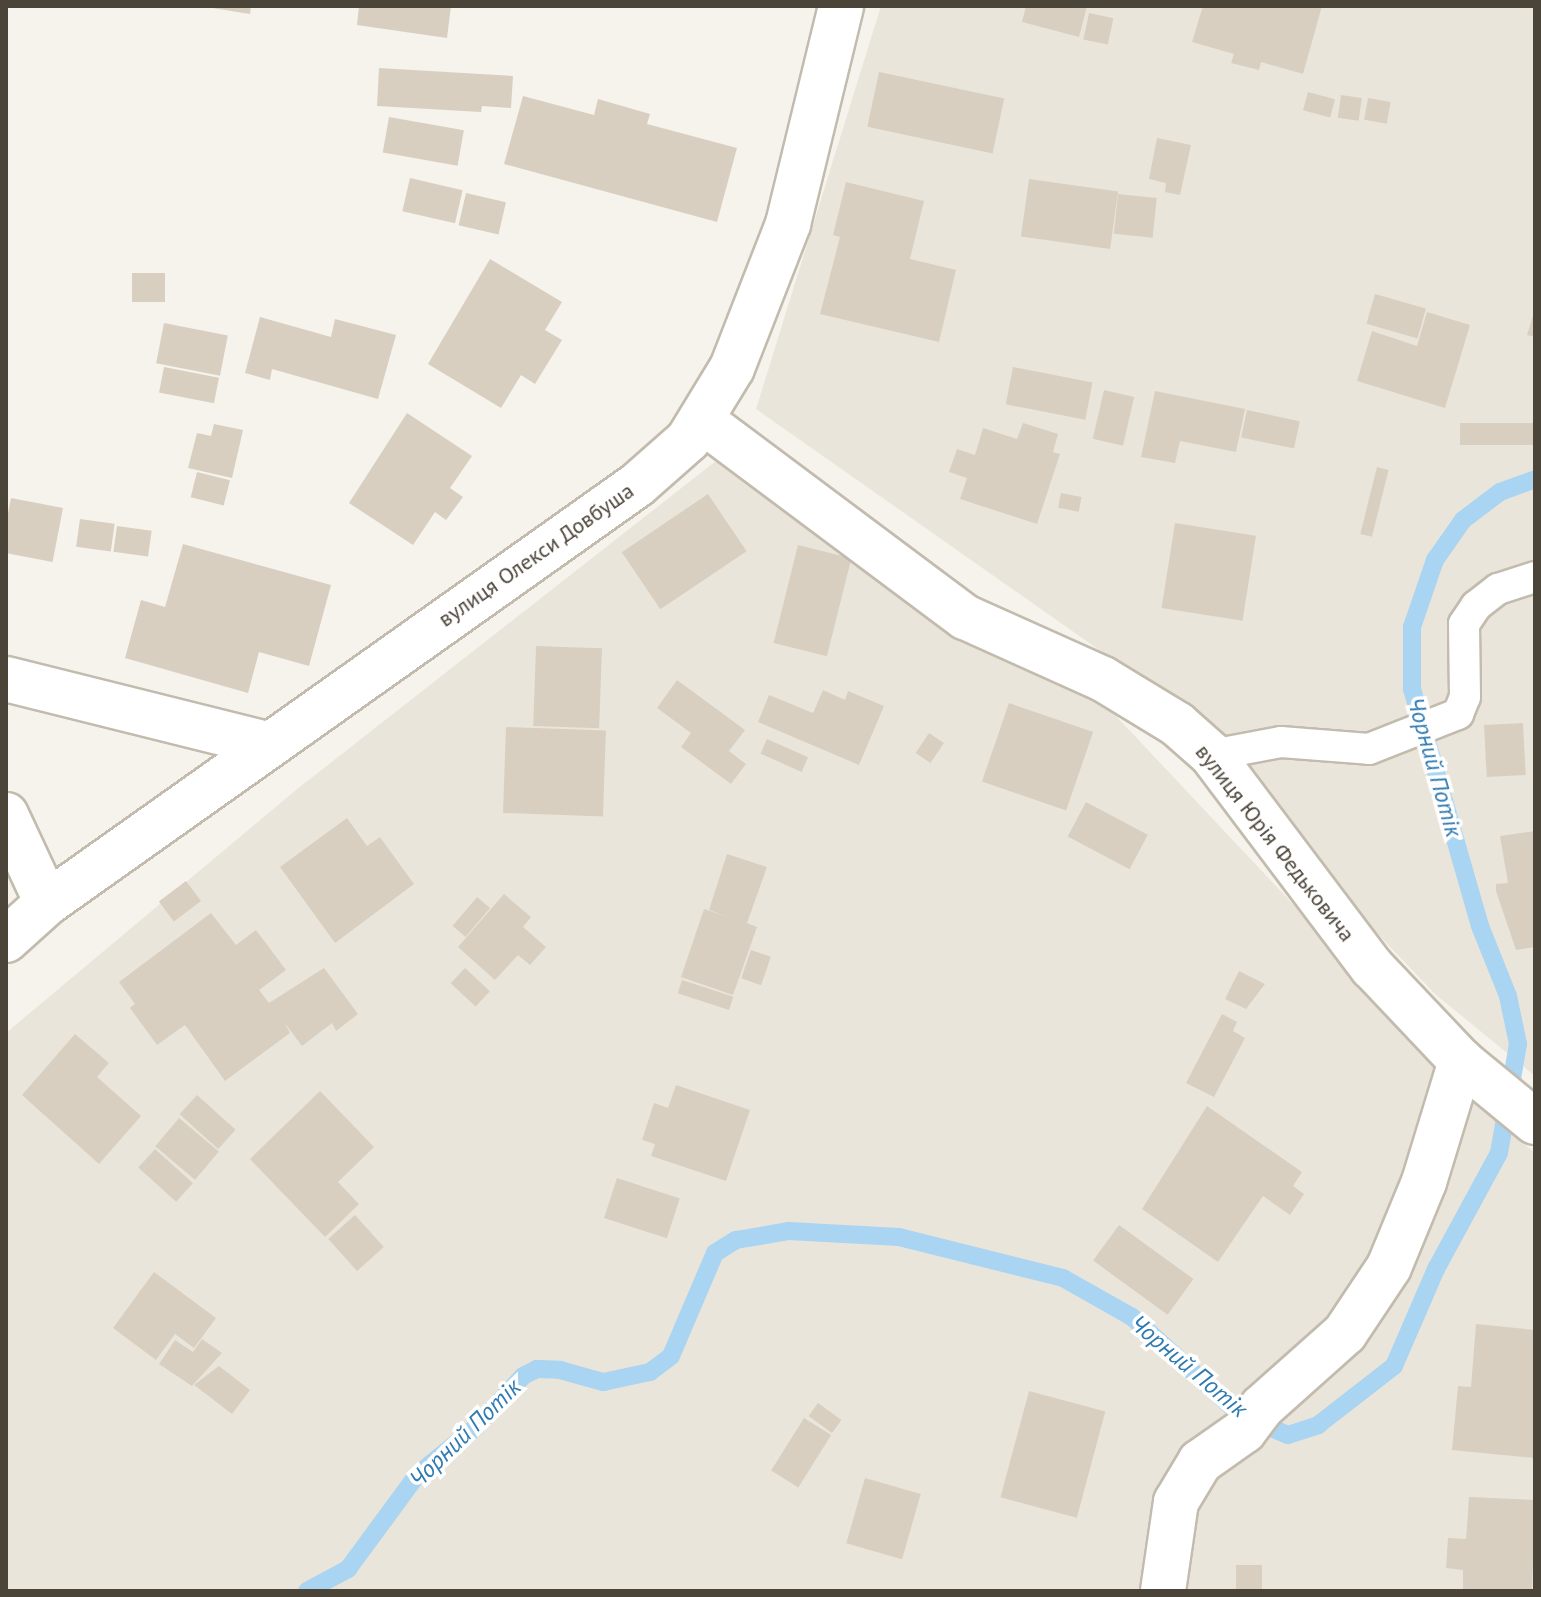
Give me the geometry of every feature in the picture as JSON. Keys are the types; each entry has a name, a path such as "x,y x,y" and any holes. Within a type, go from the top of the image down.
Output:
{"street":[{"name":"вулиця Олекси Довбуша","path":"6,940 47,903 267,744 637,485 704,422 732,368 788,224 841,6"},
{"name":"вулиця Юрія Федьковича","path":"704,422 965,617 1147,701 1212,755 1363,956 1461,1061 1520,1109"},
{"path":"6,679 267,744"},
{"path":"6,815 47,903"},
{"path":"1163,1591 1176,1502 1200,1462 1253,1419 1345,1333 1389,1267 1424,1182 1461,1061"}],"lane":[{"path":"1212,755 1250,744 1369,749 1402,740 1454,716 1463,709 1465,697 1464,624 1476,606 1498,589 1535,577"}],"shaded area":[{"path":"881,6 1535,6 1535,1076 1435,994 1122,666 756,409"},
{"path":"721,457 1116,716 1499,1123 1535,1153 1535,1591 6,1591 6,1033 296,790"}],"building":[{"path":"200,6 251,6 250,14"},
{"path":"359,6 451,6 447,38 357,25"},
{"path":"1026,6 1087,6 1079,37 1022,22"},
{"path":"1203,6 1322,6 1303,74 1261,62 1259,70 1231,63 1234,54 1192,42"},
{"path":"1089,13 1113,18 1108,45 1083,39"},
{"path":"379,68 513,76 511,108 482,106 481,112 377,106"},
{"path":"879,72 1004,99 993,153 867,127"},
{"path":"1308,92 1335,99 1330,118 1303,110"},
{"path":"1341,95 1362,98 1359,121 1338,118"},
{"path":"523,96 594,115 598,99 650,114 647,124 737,148 717,222 504,164"},
{"path":"1368,98 1391,102 1387,124 1364,120"},
{"path":"389,117 464,130 458,166 383,152"},
{"path":"1157,138 1191,145 1180,195 1165,192 1166,183 1149,179"},
{"path":"410,178 463,190 455,223 402,211"},
{"path":"1029,179 1118,192 1110,249 1021,236"},
{"path":"846,182 924,201 910,259 956,270 939,342 820,314 840,237 833,235"},
{"path":"466,193 506,202 499,234 459,225"},
{"path":"1118,194 1157,198 1153,238 1114,234"},
{"path":"490,259 562,302 545,330 562,340 535,384 521,375 501,408 428,364"},
{"path":"132,273 165,273 165,302 132,302"},
{"path":"1375,294 1426,309 1417,338 1366,324"},
{"path":"1535,309 1535,337 1527,335"},
{"path":"1427,312 1470,325 1445,408 1357,381 1372,331 1417,346"},
{"path":"260,317 331,337 335,319 396,335 378,399 272,369 270,380 245,373"},
{"path":"164,323 228,335 220,376 156,363"},
{"path":"164,367 219,378 214,403 159,393"},
{"path":"1013,367 1093,382 1085,420 1006,404"},
{"path":"1104,390 1134,397 1123,446 1093,439"},
{"path":"1155,391 1245,409 1236,452 1180,441 1175,463 1141,457"},
{"path":"1247,410 1300,421 1294,449 1241,437"},
{"path":"407,413 472,456 450,488 463,497 446,520 435,512 413,545 349,503"},
{"path":"1023,423 1058,434 1053,452 1060,454 1037,524 960,499 967,478 949,472 957,449 975,455 983,428 1017,439"},
{"path":"1460,423 1535,423 1535,445 1460,445"},
{"path":"214,424 243,430 232,478 188,468 197,433 211,436"},
{"path":"1377,467 1389,470 1372,537 1360,534"},
{"path":"197,472 230,480 224,505 191,497"},
{"path":"1061,493 1082,497 1079,512 1058,508"},
{"path":"708,494 747,551 660,609 622,552"},
{"path":"11,498 63,508 53,562 6,553 6,524"},
{"path":"80,519 115,524 111,552 76,547"},
{"path":"1175,523 1256,536 1243,621 1162,608"},
{"path":"117,526 152,531 148,557 113,552"},
{"path":"183,544 331,585 309,666 259,652 248,693 125,658 141,600 165,607"},
{"path":"798,545 851,558 827,656 774,643"},
{"path":"536,646 602,648 599,728 533,726"},
{"path":"677,680 745,730 729,751 746,764 731,784 681,747 691,733 657,708"},
{"path":"823,690 845,700 848,691 884,706 859,765 758,722 769,695 813,713"},
{"path":"1009,703 1093,732 1066,810 982,781"},
{"path":"1523,723 1526,775 1487,777 1484,725"},
{"path":"506,727 606,730 603,816 503,813"},
{"path":"929,733 944,743 931,763 916,753"},
{"path":"767,739 808,757 802,772 760,754"},
{"path":"1086,802 1148,835 1129,869 1068,836"},
{"path":"347,818 367,846 380,837 414,884 335,943 280,867"},
{"path":"1535,831 1535,947 1516,950 1496,891 1496,884 1508,883 1500,836"},
{"path":"727,854 767,867 747,923 757,927 733,995 681,977 704,909 731,918 709,910"},
{"path":"186,881 201,901 174,921 159,901"},
{"path":"504,894 531,917 523,927 546,947 530,965 518,955 495,980 458,947"},
{"path":"477,897 490,908 466,937 453,926"},
{"path":"211,913 236,945 256,930 286,970 259,990 269,1003 324,968 358,1014 336,1031 332,1023 302,1046 284,1022 290,1033 225,1081 185,1025 157,1045 130,1008 135,1004 119,982"},
{"path":"751,950 771,957 761,985 741,978"},
{"path":"465,968 490,991 476,1007 451,983"},
{"path":"1239,971 1265,984 1246,1009 1225,999"},
{"path":"682,980 733,997 729,1010 678,993"},
{"path":"1222,1014 1237,1022 1233,1031 1245,1038 1214,1097 1186,1083"},
{"path":"75,1034 109,1063 97,1077 141,1116 99,1164 22,1095"},
{"path":"676,1085 750,1110 726,1181 651,1156 655,1144 642,1140 654,1103 668,1108"},
{"path":"320,1091 374,1147 338,1182 359,1204 325,1237 250,1159"},
{"path":"197,1095 236,1130 218,1149 180,1114"},
{"path":"1207,1106 1302,1172 1293,1186 1304,1194 1290,1215 1263,1196 1218,1262 1142,1209"},
{"path":"179,1118 219,1151 195,1180 155,1146"},
{"path":"155,1149 193,1183 176,1202 138,1168"},
{"path":"617,1178 680,1198 667,1238 604,1218"},
{"path":"355,1215 384,1247 357,1271 328,1239"},
{"path":"1119,1225 1193,1279 1168,1315 1093,1261"},
{"path":"154,1272 216,1318 194,1348 175,1334 156,1360 113,1328"},
{"path":"1476,1324 1535,1330 1535,1458 1452,1450 1458,1386 1471,1387"},
{"path":"202,1339 222,1353 192,1386 159,1364 175,1340 193,1352"},
{"path":"219,1366 250,1390 232,1414 194,1385"},
{"path":"1029,1391 1105,1411 1077,1518 1001,1497"},
{"path":"818,1403 841,1420 832,1433 809,1416"},
{"path":"804,1418 831,1435 798,1488 771,1471"},
{"path":"865,1478 921,1494 902,1559 846,1543"},
{"path":"1469,1497 1535,1500 1532,1591 1463,1591 1463,1570 1446,1568 1448,1538 1466,1539"},
{"path":"1236,1565 1262,1565 1262,1591 1236,1591"}],"waterway":[{"name":"Чорний Потік","path":"307,1591 348,1569 417,1475 476,1427 523,1376 537,1369 560,1370 603,1382 650,1372 671,1356 715,1253 736,1240 789,1231 899,1237 1063,1278 1132,1317 1241,1415 1288,1435 1318,1425 1394,1366 1436,1269 1499,1153 1518,1044 1508,996 1480,926 1412,689 1412,627 1435,560 1463,520 1500,492 1535,479"}]}
